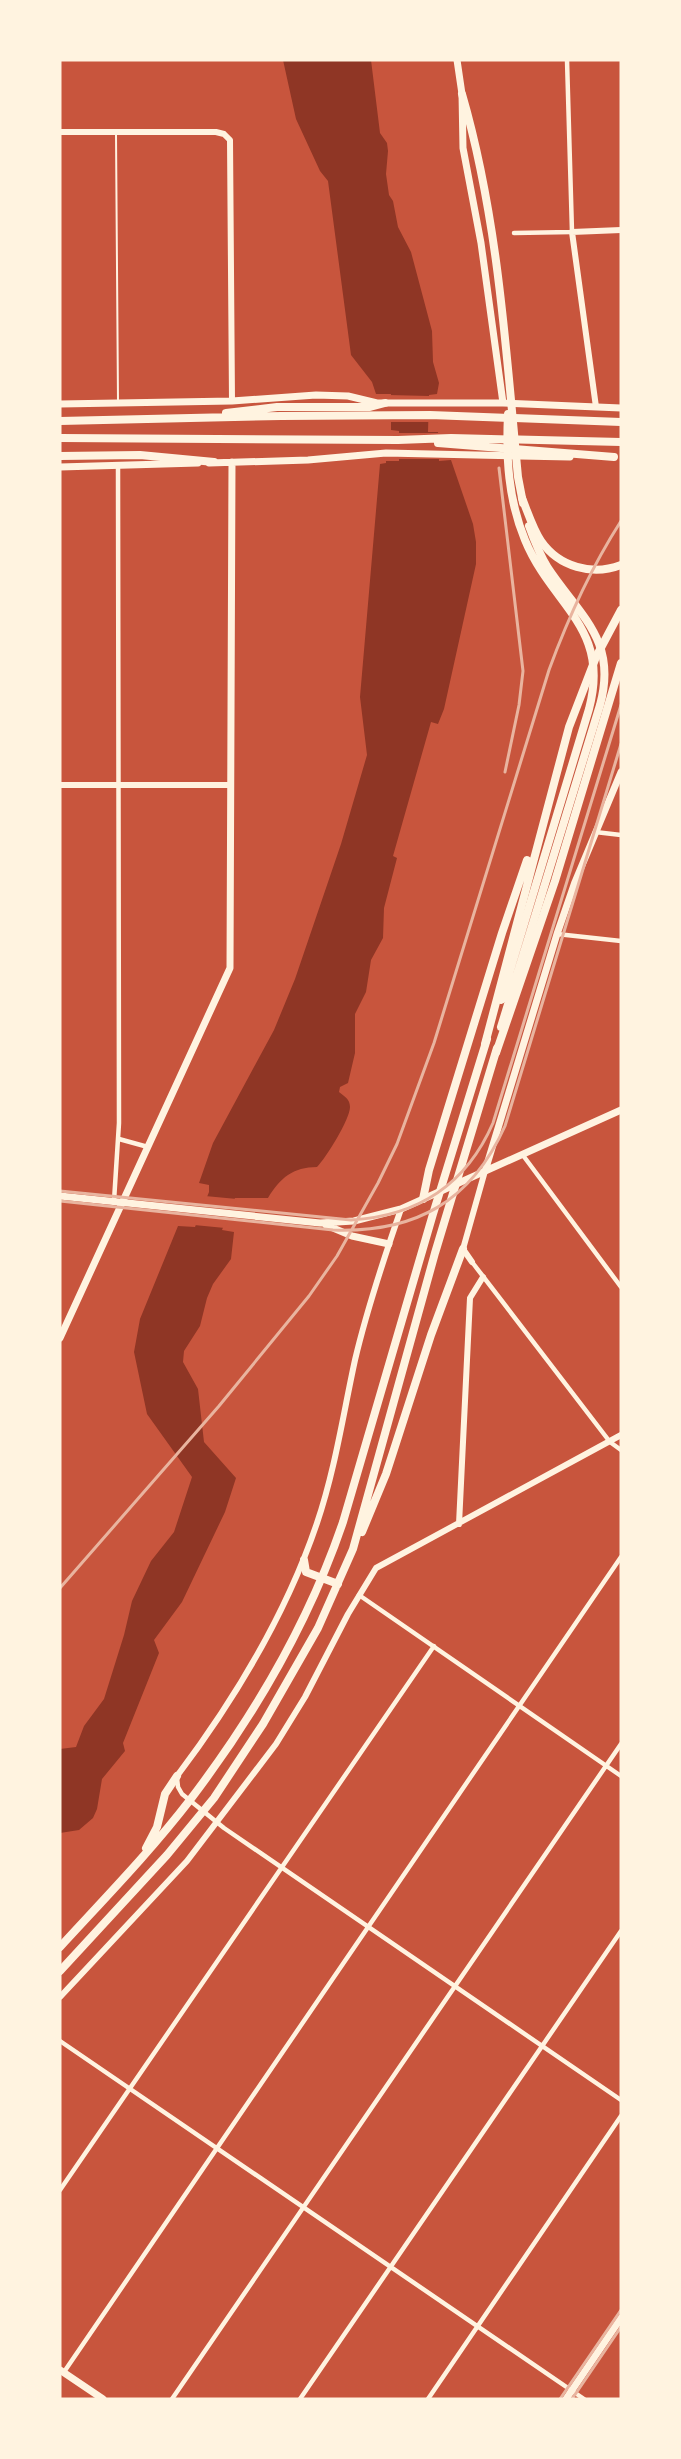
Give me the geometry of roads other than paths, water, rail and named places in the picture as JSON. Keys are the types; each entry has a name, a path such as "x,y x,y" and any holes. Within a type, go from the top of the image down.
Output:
{"highway":[{"path":"60,421 190,418 246,409 281,411 379,407 442,415 621,422"},
{"path":"60,438 398,440 618,457"},
{"path":"452,445 621,442"},
{"path":"60,456 140,455 214,462"},
{"path":"522,498 541,541 554,555 566,563 594,570 621,565"},
{"path":"425,1198 431,1163 502,933 584,687 621,610"},
{"path":"496,1053 558,872 621,663"},
{"path":"485,1044 551,791"}],"main road":[{"path":"458,60 462,94 463,148 481,243 503,403"},
{"path":"462,94 473,130 492,234 522,498 530,528 552,579"},
{"path":"60,1947 189,1801 237,1733 273,1674 304,1617 321,1578 349,1502 485,1044 604,677 598,642 584,615 531,553 521,531 511,493 507,465 508,386"},
{"path":"60,404 232,401 333,395 379,407 503,403 621,408"},
{"path":"60,466 308,460 452,445"},
{"path":"60,1338 231,965 231,462"},
{"path":"353,1549 432,1264 496,1053 506,1008 593,711"},
{"path":"485,1171 557,934 595,832 621,772"},
{"path":"334,1225 401,1209 621,1110"},
{"path":"60,1196 321,1223 334,1225 373,1241 389,1244"},
{"path":"60,1971 153,1872 203,1811 246,1752 288,1683 318,1628 382,1485 431,1335 463,1249"},
{"path":"304,1560 306,1572 338,1584"},
{"path":"141,1857 157,1827 165,1794 177,1776"},
{"path":"566,2399 621,2318"},
{"path":"62,2371 103,2399"}],"street":[{"path":"567,60 572,231 596,407"},
{"path":"60,132 216,132 228,136 231,146 232,401"},
{"path":"514,233 621,230"},
{"path":"114,1201 119,1139 118,466"},
{"path":"60,785 231,785"},
{"path":"595,832 621,835"},
{"path":"557,934 621,941"},
{"path":"119,1139 149,1147"},
{"path":"522,1154 621,1287"},
{"path":"485,1171 463,1249 610,1442 621,1450"},
{"path":"401,1209 356,1359 337,1452 318,1521 304,1560 245,1678 223,1714 177,1776 179,1791 218,1823 282,1868 621,2100"},
{"path":"459,1524 470,1298 483,1277"},
{"path":"60,1997 163,1887 218,1823 286,1730 376,1568 621,1435"},
{"path":"62,2371 621,1557"},
{"path":"359,1595 621,1776"},
{"path":"60,2190 434,1647"},
{"path":"172,2399 621,1744"},
{"path":"300,2399 621,1930"},
{"path":"60,2041 584,2399"},
{"path":"428,2399 621,2116"}],"lane":[{"path":"116,132 118,404"}],"railway":[{"path":"499,468 523,671 519,705 505,772"},
{"path":"60,1588 219,1406 309,1296 337,1256 378,1183 397,1144 434,1043 549,670 581,594 621,521"},
{"path":"60,1191 351,1220 398,1212 418,1204 454,1180 469,1164 493,1123 621,705"},
{"path":"60,1201 333,1230 363,1230 390,1226 414,1218 437,1208 457,1193 475,1175 505,1126 621,744"},
{"path":"560,2399 621,2310"},
{"path":"572,2399 621,2327"}]}
